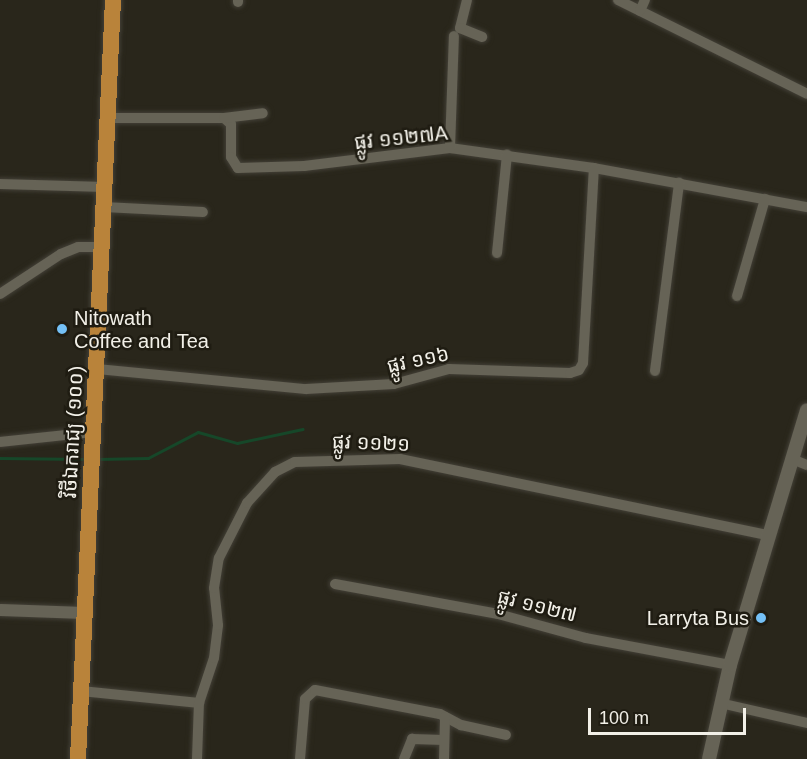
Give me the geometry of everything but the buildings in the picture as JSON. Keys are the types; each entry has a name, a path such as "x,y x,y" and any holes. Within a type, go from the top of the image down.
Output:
{"main road":[{"name":"វិថីឯករាជ្យ (១០០)","path":"78,759 113,0"},
{"path":"709,759 730,665 807,410"}],"street":[{"path":"467,0 460,28 482,37"},
{"path":"618,0 807,94"},
{"path":"640,11 645,0"},
{"path":"450,148 454,36"},
{"path":"108,118 224,118 263,113"},
{"name":"ផ្លូវ ១១២៧A","path":"224,118 231,124 231,157 238,168 304,166 450,148 594,168 807,207"},
{"path":"497,254 507,155"},
{"name":"ផ្លូវ ១១៦","path":"97,369 306,389 394,384 449,369 570,373 579,370 583,363 594,168"},
{"path":"654,371 679,183"},
{"path":"0,184 105,187"},
{"path":"737,296 765,199"},
{"path":"104,207 203,212"},
{"path":"0,294 61,254 78,248 102,247"},
{"path":"0,442 93,439"},
{"name":"ផ្លូវ ១១២១","path":"196,759 199,703 214,658 218,625 214,588 219,558 247,503 275,472 295,462 400,459 768,535"},
{"path":"792,459 807,465"},
{"name":"ផ្លូវ ១១២៧","path":"335,584 498,614 586,638 730,665"},
{"path":"0,610 85,613"},
{"path":"300,759 305,699 315,690 445,717 461,725 506,735"},
{"path":"81,692 199,703"},
{"path":"720,703 807,723"},
{"path":"444,759 445,717"},
{"path":"404,759 412,739 444,740"}],"waterway":[{"path":"97,459 148,458 198,432 237,443 303,429"},
{"path":"0,458 87,459"}],"place":[{"name":"Nitowath Coffee and Tea","path":"62,329"},
{"name":"Larryta Bus","path":"761,618"}]}
